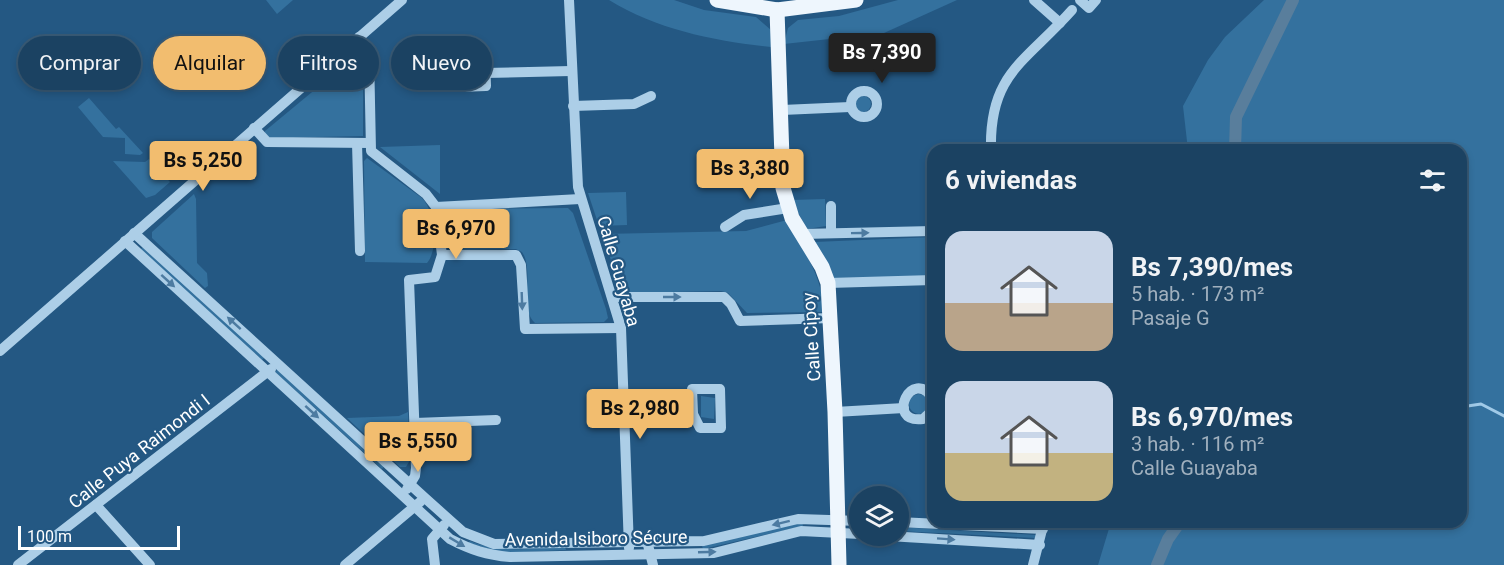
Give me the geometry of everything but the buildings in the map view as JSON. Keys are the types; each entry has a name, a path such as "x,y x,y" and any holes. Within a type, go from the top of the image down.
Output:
{"main road":[{"path":"717,0 777,10 856,0"},
{"name":"Calle Cipoy","path":"777,10 783,188 788,208 822,267 828,283 835,412 839,565"}],"street":[{"path":"360,36 402,0"},
{"name":"Calle Guayaba","path":"569,0 571,71 580,199 621,328 629,553"},
{"path":"1034,0 1060,23"},
{"path":"1080,0 1089,8 1096,0"},
{"path":"991,144 993,106 1001,89 1012,71 1072,10"},
{"path":"492,73 571,71"},
{"path":"0,351 298,90"},
{"path":"369,90 371,151 426,194 436,207 442,255 435,277 409,280 416,468 411,485 403,494"},
{"path":"573,106 634,104 651,96"},
{"path":"782,110 850,107"},
{"path":"254,128 267,142 370,143"},
{"path":"357,143 360,251"},
{"path":"436,207 580,199"},
{"path":"831,206 831,233"},
{"path":"725,227 744,215 788,208"},
{"path":"802,234 927,231"},
{"name":"Avenida Isiboro Sécure","path":"134,233 448,519 473,538 494,544 628,541 648,547 714,553 801,531 849,524"},
{"name":"Avenida Isiboro Sécure","path":"125,241 440,529 460,544 488,555 579,560 629,553 648,547"},
{"path":"442,255 516,255 521,265 525,329 621,328"},
{"path":"828,283 927,280"},
{"path":"613,297 724,297 731,304 740,321 831,318"},
{"name":"Calle Puya Raimondi I","path":"18,565 278,362"},
{"path":"927,392 912,391 905,398 904,408 909,416 918,420 927,417"},
{"path":"835,412 904,408"},
{"path":"625,415 693,414"},
{"path":"415,423 496,420"},
{"path":"345,565 425,498"},
{"path":"96,505 150,565"},
{"path":"435,565 432,539 448,519"},
{"path":"909,522 927,523"},
{"name":"Avenida Isiboro Sécure","path":"838,526 849,530"},
{"path":"1034,565 1043,528"},
{"path":"909,537 1040,545"},
{"path":"577,542 579,560"},
{"path":"648,547 653,565"}],"shaded area":[{"path":"266,0 293,0 277,14"},
{"path":"609,0 674,0 704,10 756,17 771,30 771,47 687,32 647,19"},
{"path":"898,0 957,0 884,33 784,44 788,28 798,20 839,16"},
{"path":"1264,0 1504,0 1504,565 1098,565 1109,528 1467,528 1467,144 1187,144 1183,106 1208,60 1225,37"},
{"path":"315,90 363,90 363,136 268,138 265,131"},
{"path":"860,96 866,96 871,104 869,110 860,112 855,107 855,101"},
{"path":"89,98 116,129 119,127 143,153 140,155 125,154 125,138 103,137 78,107"},
{"path":"440,145 440,194 380,147"},
{"path":"367,158 422,198 426,204 434,230 433,249 427,263 365,262 364,161"},
{"path":"149,159 170,182 155,195 146,198 113,161 145,162"},
{"path":"626,192 627,225 599,226 588,193"},
{"path":"194,194 197,263 207,273 208,286 205,288 152,238 152,232"},
{"path":"825,199 826,226 807,229 791,200"},
{"path":"568,208 573,213 606,309 608,318 604,322 535,323 528,308 527,269 522,252 516,249 456,250 448,241 446,213 451,209"},
{"path":"787,220 816,275 825,312 747,313 728,293 721,291 622,293 602,234 746,231"},
{"path":"927,237 927,277 831,278 814,242"},
{"path":"143,247 265,357 262,360 140,250"},
{"path":"278,369 384,466 382,469 275,372"},
{"path":"919,394 926,397 926,411 919,414 912,411 909,404 912,397"},
{"path":"701,396 715,398 714,419 701,417"},
{"path":"408,412 410,460 406,467 400,467 347,418 399,416"},
{"path":"802,522 803,526 703,549 702,546"},
{"path":"909,528 1036,535 1036,538 909,532"},
{"path":"470,541 493,548 565,547 566,550 504,553 468,543"}],"waterway":[{"path":"1235,144 1236,117 1293,0"},
{"path":"1467,406 1481,404 1504,416"},
{"path":"1157,565 1168,539 1176,528"}]}
